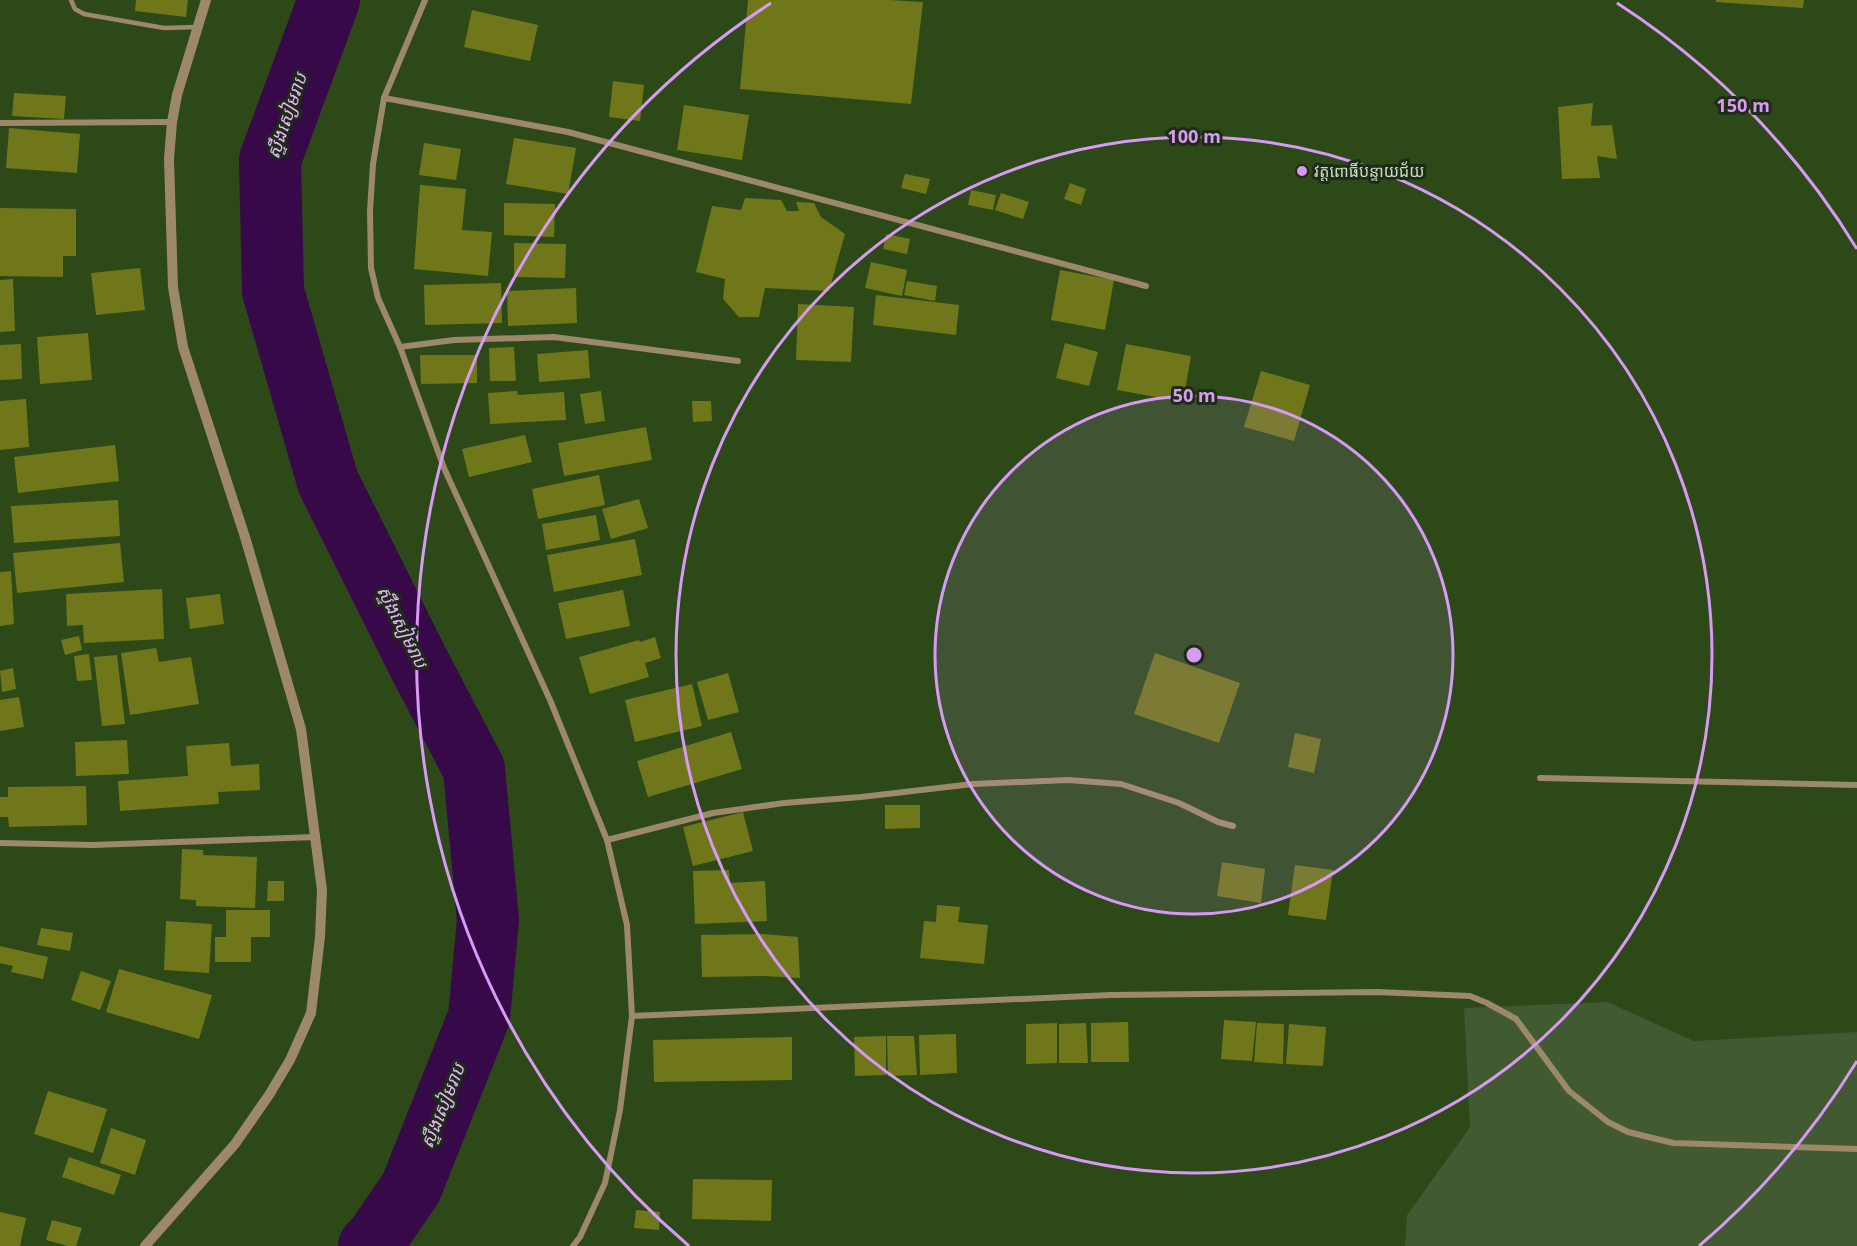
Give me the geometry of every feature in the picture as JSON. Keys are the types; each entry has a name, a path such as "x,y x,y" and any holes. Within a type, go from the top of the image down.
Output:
{"street":[{"path":"145,1246 235,1144 290,1060 311,1013 320,937 322,890 301,729 246,537 183,347 173,287 170,159 172,122 177,95 206,0"},
{"path":"425,0 384,98 373,164 370,211 371,268 378,298 400,347 444,468 550,700 607,840 627,925 632,1016 620,1110 605,1183 580,1237 573,1246"},
{"path":"384,98 568,132 1146,286"},
{"path":"0,123 172,122"},
{"path":"400,347 454,340 554,337 738,362"},
{"path":"1540,778 1857,785"},
{"path":"607,840 713,813 784,803 973,784 1068,780 1121,784 1179,803 1218,822 1233,826"},
{"path":"0,843 93,845 315,837"},
{"path":"632,1016 1111,995 1377,992 1470,996 1516,1019 1569,1091 1608,1122 1628,1132 1674,1143 1857,1149"}],"lane":[{"path":"71,0 75,9 84,14 164,27 198,27"}],"green space":[{"path":"1607,1002 1694,1041 1857,1032 1857,1246 1405,1246 1407,1215 1470,1127 1464,1008"}],"building":[{"path":"136,0 188,0 186,17 135,11"},
{"path":"748,0 923,2 911,104 740,89"},
{"path":"1716,0 1804,0 1803,8 1716,2"},
{"path":"472,10 538,25 530,61 464,47"},
{"path":"613,81 644,85 640,121 609,117"},
{"path":"14,93 66,96 64,119 12,116"},
{"path":"1593,103 1591,126 1612,125 1617,159 1597,156 1600,178 1562,179 1558,107"},
{"path":"684,105 749,115 742,160 677,150"},
{"path":"9,128 80,134 77,173 6,168"},
{"path":"514,138 576,148 568,194 506,184"},
{"path":"424,143 461,149 456,180 419,175"},
{"path":"905,174 930,179 926,194 901,188"},
{"path":"1070,183 1086,189 1081,205 1064,199"},
{"path":"420,185 466,189 462,230 492,232 488,276 414,269"},
{"path":"971,190 996,195 993,210 968,205"},
{"path":"1001,193 1029,202 1023,219 995,210"},
{"path":"745,198 781,200 787,211 799,211 796,202 814,203 821,217 845,234 829,291 765,288 759,317 739,317 723,299 725,279 696,272 712,206 741,210"},
{"path":"504,203 555,204 554,237 504,235"},
{"path":"0,208 76,209 76,256 63,256 63,277 0,276"},
{"path":"886,234 910,239 907,254 883,249"},
{"path":"514,243 566,244 565,278 514,277"},
{"path":"871,262 907,270 902,296 865,288"},
{"path":"140,268 145,310 96,315 91,273"},
{"path":"1060,270 1114,280 1105,330 1051,320"},
{"path":"13,279 15,331 0,332 0,280"},
{"path":"907,281 937,286 935,301 904,295"},
{"path":"501,283 502,323 425,325 424,285"},
{"path":"576,288 577,323 508,326 507,291"},
{"path":"876,295 959,305 956,335 873,325"},
{"path":"798,304 854,307 851,362 796,360"},
{"path":"88,333 92,380 40,384 37,337"},
{"path":"1065,343 1098,352 1089,386 1056,378"},
{"path":"21,344 22,379 0,380 0,345"},
{"path":"1126,344 1191,356 1183,402 1117,390"},
{"path":"514,347 516,381 490,381 489,348"},
{"path":"588,350 590,378 539,382 537,354"},
{"path":"420,355 477,355 477,383 421,384"},
{"path":"1261,371 1310,385 1294,441 1244,427"},
{"path":"517,391 518,395 564,392 566,420 490,424 488,393"},
{"path":"601,391 605,421 585,424 580,394"},
{"path":"26,399 29,447 0,450 0,401"},
{"path":"692,401 711,401 712,421 693,422"},
{"path":"646,427 652,460 564,476 558,443"},
{"path":"525,435 532,462 469,477 462,449"},
{"path":"115,445 119,481 18,493 14,457"},
{"path":"599,475 605,505 538,519 532,489"},
{"path":"639,499 648,528 611,539 602,509"},
{"path":"118,500 120,536 14,543 11,506"},
{"path":"596,515 600,540 546,550 542,524"},
{"path":"635,539 642,575 554,592 547,555"},
{"path":"120,543 124,582 17,593 13,553"},
{"path":"11,571 14,624 0,626 0,572"},
{"path":"162,589 164,639 84,643 83,625 67,626 66,594"},
{"path":"623,590 630,626 566,639 558,603"},
{"path":"220,594 224,624 190,629 186,598"},
{"path":"79,636 82,650 65,655 61,640"},
{"path":"655,637 661,658 645,663 649,677 590,694 579,657"},
{"path":"156,648 159,662 191,657 199,704 130,715 121,653"},
{"path":"1155,653 1240,683 1219,743 1134,714"},
{"path":"89,654 92,680 77,681 74,656"},
{"path":"117,655 125,724 102,726 94,657"},
{"path":"13,668 16,689 2,692 0,671"},
{"path":"728,673 739,712 708,720 697,682"},
{"path":"692,684 702,726 635,742 625,700"},
{"path":"19,697 24,727 0,731 0,700"},
{"path":"731,732 742,769 648,797 637,761"},
{"path":"1295,733 1321,739 1314,773 1288,767"},
{"path":"127,740 129,774 76,776 75,742"},
{"path":"229,743 231,766 259,764 260,790 218,792 219,804 120,811 118,781 188,776 186,746"},
{"path":"86,786 87,825 9,827 8,817 0,817 0,797 8,797 8,787"},
{"path":"885,805 920,805 920,828 885,829"},
{"path":"743,812 753,851 693,866 683,827"},
{"path":"182,849 203,850 203,855 257,857 255,908 196,906 196,900 180,899"},
{"path":"1222,862 1265,869 1261,903 1217,896"},
{"path":"1295,865 1333,870 1326,920 1288,915"},
{"path":"729,870 730,883 765,881 767,921 695,924 693,871"},
{"path":"268,881 284,881 284,901 267,901"},
{"path":"937,905 960,907 958,922 988,925 984,964 920,958 924,921 936,922"},
{"path":"226,910 270,910 270,937 251,937 251,962 215,962 215,937 226,937"},
{"path":"166,921 212,924 209,973 164,970"},
{"path":"41,928 73,933 70,951 37,945"},
{"path":"763,934 798,937 800,978 702,977 701,935"},
{"path":"0,946 48,957 43,979 11,972 13,966 0,963"},
{"path":"119,969 212,995 199,1039 106,1012"},
{"path":"81,971 111,981 100,1010 71,1000"},
{"path":"1224,1020 1256,1022 1252,1061 1221,1059"},
{"path":"1128,1022 1129,1062 1091,1062 1091,1023"},
{"path":"1057,1023 1057,1063 1026,1064 1026,1024"},
{"path":"1086,1023 1088,1063 1059,1063 1059,1024"},
{"path":"1257,1023 1284,1024 1283,1064 1254,1062"},
{"path":"1289,1024 1326,1027 1323,1066 1286,1064"},
{"path":"956,1034 957,1073 920,1075 919,1035"},
{"path":"886,1036 886,1075 855,1076 854,1037"},
{"path":"887,1036 914,1036 917,1075 888,1076"},
{"path":"792,1037 792,1080 654,1082 653,1040"},
{"path":"48,1091 107,1109 93,1153 34,1134"},
{"path":"111,1128 146,1140 135,1175 100,1163"},
{"path":"69,1157 121,1175 114,1195 62,1177"},
{"path":"693,1179 772,1180 771,1221 692,1219"},
{"path":"636,1210 660,1212 659,1230 634,1228"},
{"path":"0,1212 26,1218 20,1246 0,1246"},
{"path":"52,1220 82,1228 76,1246 46,1240"}],"waterway":[{"name":"ស្ទឹងសៀមរាប","path":"329,0 270,160 273,291 328,482 474,769 488,920 479,1017 411,1188 369,1246"}],"place":[{"name":"វត្តពោធិ៍បន្ទាយជ័យ","path":"1302,171"}]}
